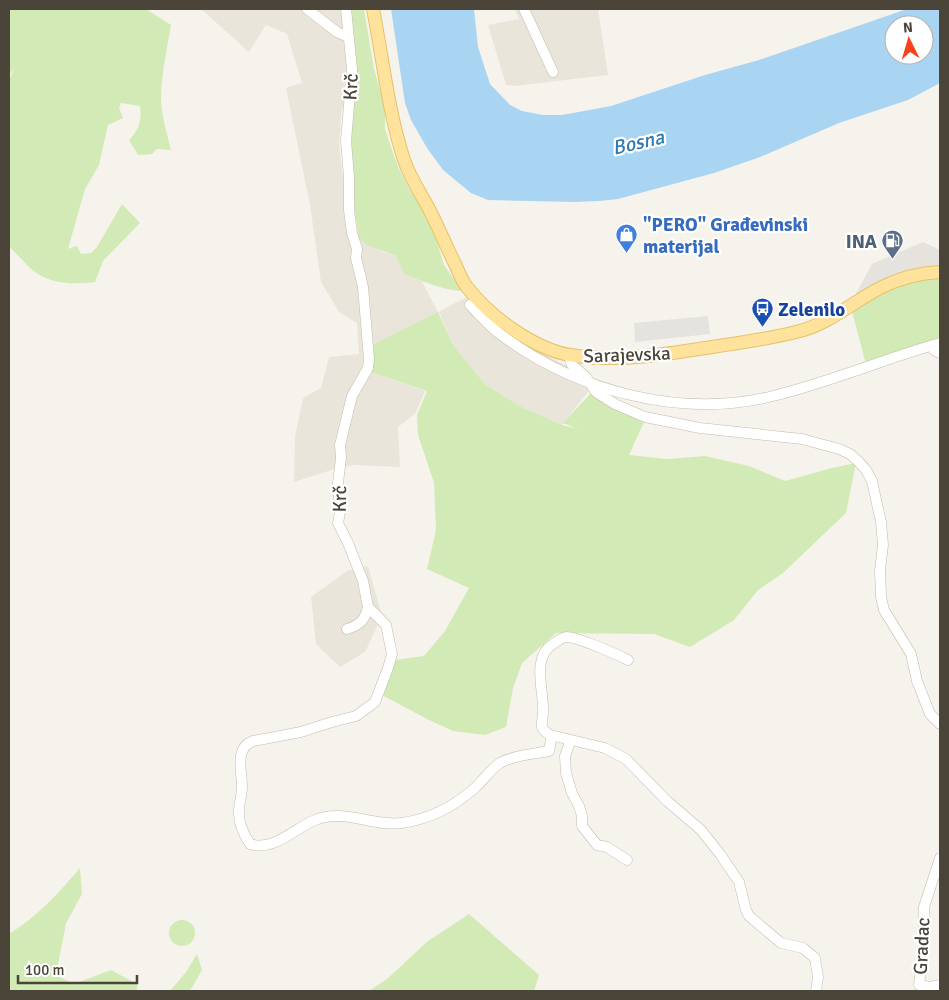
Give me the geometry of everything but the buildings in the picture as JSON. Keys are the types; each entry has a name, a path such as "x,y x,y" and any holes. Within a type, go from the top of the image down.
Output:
{"main road":[{"name":"Sarajevska","path":"373,9 394,122 404,162 466,286 487,309 512,329 542,346 569,355 606,358 650,357 756,340 798,332 834,316 881,287 902,278 940,272"}],"street":[{"path":"307,9 348,38"},
{"name":"Krč","path":"346,9 352,69 346,141 349,210 352,233 357,249 356,258 363,287 369,359 368,368 352,396 340,445 341,458 338,483 340,512 338,523 363,581 368,607"},
{"path":"524,9 553,72"},
{"path":"470,305 499,333 530,354 590,384 626,394 674,402 712,403 772,396 829,381 938,347"},
{"path":"569,355 572,365 596,392 604,398 644,416 700,428 802,438 839,449 850,454 858,461 866,470 877,499 883,544 881,588 884,610 911,654 917,682 930,714 940,724"},
{"path":"346,629 358,625 366,617 368,607"},
{"path":"368,607 386,625 392,654 387,674 375,702 356,716 301,732 248,743 240,757 242,787 238,816 250,844 258,847 269,845 316,820 329,817 350,816 377,823 401,823 429,816 449,808 472,790 500,763 513,758 548,751 551,740 550,735"},
{"path":"628,660 607,650 572,638 565,637 546,648 541,661 540,682 543,707 541,726 550,735 605,748 626,759 667,801 701,830 739,882 749,916 782,943 803,948 815,958 818,977 816,991"},
{"path":"568,740 569,745 565,756 566,773 572,793 581,811 582,826 598,845 607,847 627,860"},
{"name":"Gradac","path":"940,858 924,907 923,948 918,988 940,985"}],"shaded area":[{"path":"201,9 347,9 352,69 341,114 339,147 349,223 382,252 396,256 404,274 421,280 438,312 471,295 497,325 530,347 567,366 591,388 562,425 520,406 485,384 453,345 439,312 371,372 425,391 415,414 398,427 400,467 356,465 341,467 294,482 295,436 303,398 321,388 329,357 359,354 357,323 339,312 321,282 310,205 286,88 302,83 287,34 266,25 249,52"},
{"path":"515,9 598,9 608,75 514,86 506,85 488,25 519,19"},
{"path":"923,242 940,250 940,267 852,301 872,264"},
{"path":"708,316 710,334 635,342 634,323"},
{"path":"368,566 382,616 365,652 340,667 316,644 311,597 347,571"}],"green space":[{"path":"9,9 146,9 171,25 163,72 161,100 171,150 157,149 152,154 138,155 129,140 139,124 141,116 140,106 121,103 119,108 123,118 108,125 99,165 85,189 68,249 77,246 81,254 91,253 97,247 122,204 140,223 103,261 95,282 66,283 45,278 30,268 9,247 9,80 14,69 9,75"},
{"path":"350,9 364,9 374,69 385,107 385,129 399,169 432,224 444,265 462,291 440,287 404,274 396,256 367,245 359,238 350,153"},
{"path":"940,275 940,338 866,364 851,308 898,283"},
{"path":"438,312 453,345 485,384 520,406 562,425 578,429 563,423 592,392 645,420 629,455 667,459 705,456 749,466 785,481 856,463 846,513 783,573 758,590 734,620 690,647 654,634 556,633 522,663 513,688 506,727 485,735 453,731 429,720 382,695 395,660 424,656 445,631 469,588 427,569 436,530 434,483 418,435 417,415 427,391 371,372 374,344"},
{"path":"80,868 82,894 66,923 56,975 74,984 111,970 137,984 137,991 9,991 9,934 47,904"},
{"path":"469,914 539,975 534,991 369,991 387,979 428,941"},
{"path":"182,920 191,924 195,933 191,942 182,946 173,942 169,933 173,924"},
{"path":"197,954 202,970 190,991 170,991 186,972"}],"water":[{"name":"Bosna","path":"391,9 474,9 478,47 490,84 510,105 522,111 543,115 562,115 611,106 705,75 759,60 884,17 884,65 934,65 934,15 890,15 907,9 940,9 940,83 908,100 839,123 760,157 714,173 618,199 573,202 488,200 471,193 443,170 427,148 411,120 405,103"}],"place":[{"name":"\"PERO\" Građevinski materijal","path":"627,254"},
{"name":"INA","path":"893,260"},
{"name":"Zelenilo","path":"762,328"}]}
